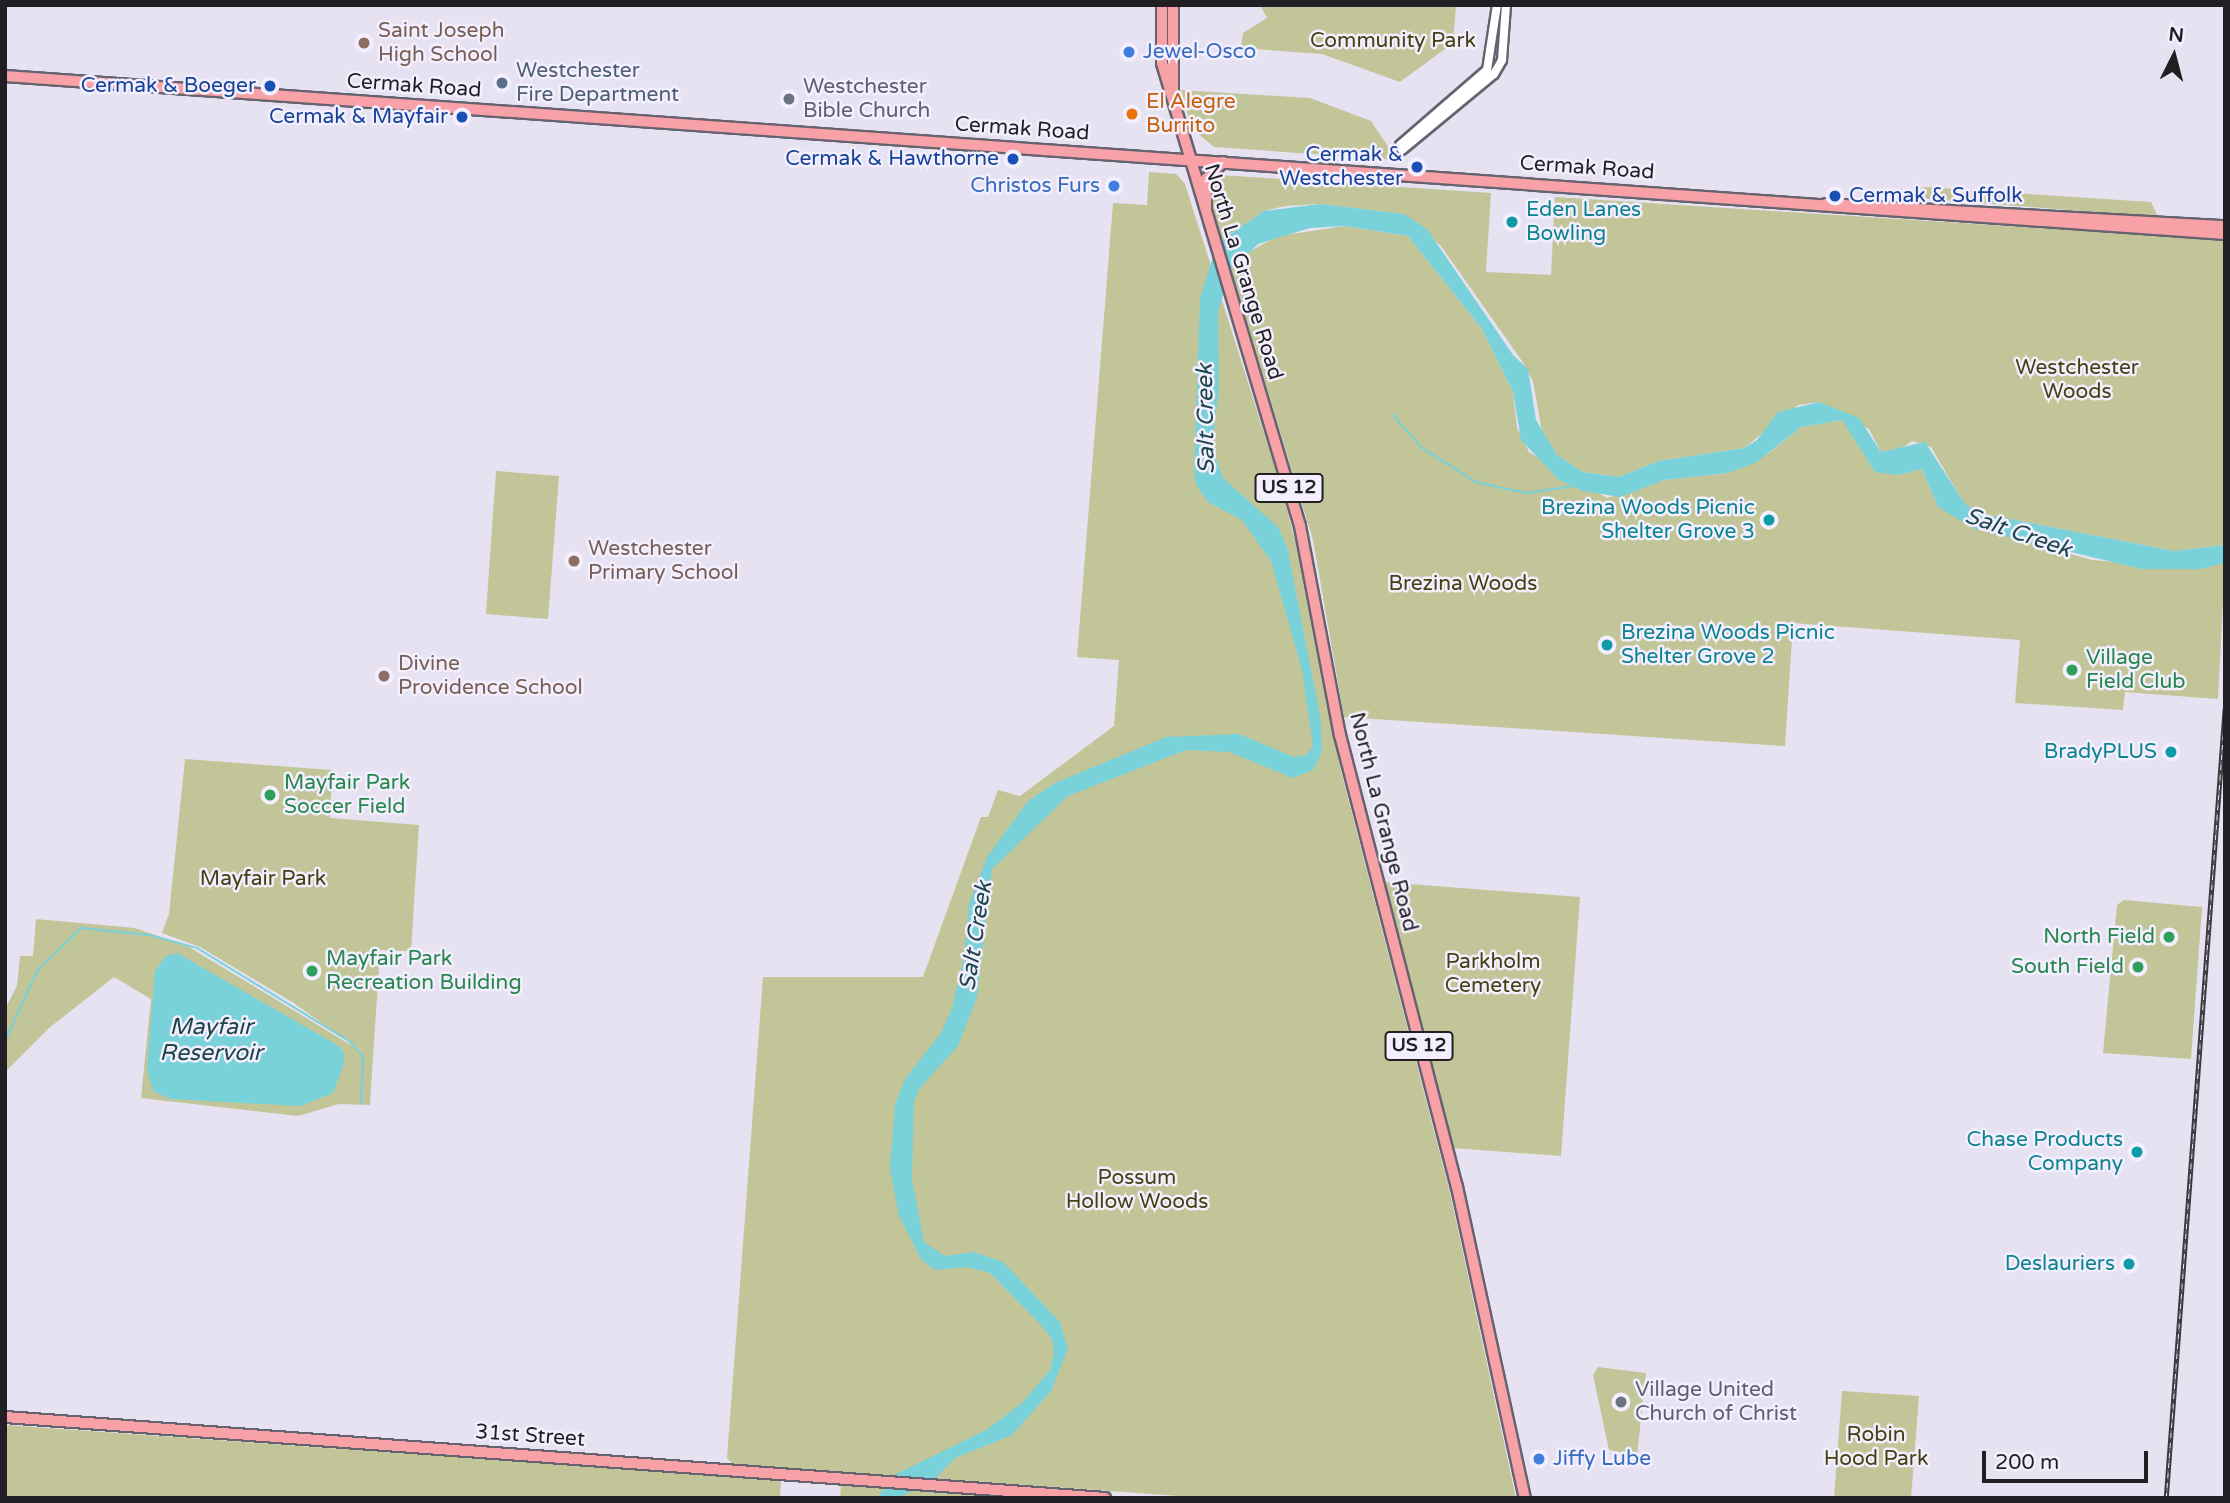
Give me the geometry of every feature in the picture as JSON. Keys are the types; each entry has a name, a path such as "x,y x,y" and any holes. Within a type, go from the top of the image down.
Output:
{"main road":[{"name":"US 12","path":"1162,5 1162,63 1173,93 1188,160"},
{"name":"US 12","path":"1173,5 1173,93"},
{"name":"Cermak Road","path":"5,76 1826,204 2136,224 2225,226"},
{"name":"North La Grange Road","path":"1188,160 1300,526 1340,735 1457,1187 1525,1498"},
{"path":"1208,229 1206,179 1223,162"},
{"name":"Cermak Road","path":"2136,224 2225,234"},
{"name":"31st Street","path":"5,1417 1105,1498"}],"street":[{"path":"1497,5 1487,71 1401,148 1494,74 1502,60 1506,5"}],"green space":[{"name":"Community Park","path":"1260,5 1456,5 1453,43 1400,82 1322,54 1241,48 1243,33 1267,18"},
{"path":"1181,90 1310,98 1371,121 1397,160 1214,147 1191,128"},
{"name":"Possum Hollow Woods","path":"1149,172 1176,174 1185,184 1278,477 1300,557 1340,767 1450,1193 1516,1498 1207,1498 733,1464 727,1458 763,977 923,977 981,817 988,817 998,790 1020,796 1114,726 1119,660 1077,657 1113,203 1147,205"},
{"name":"Westchester Woods","path":"1221,175 1491,193 1486,272 1551,275 1555,197 2225,240 2225,545 2174,551 1979,513 1965,505 1931,447 1912,441 1896,452 1881,452 1869,429 1819,402 1798,405 1744,448 1659,461 1619,477 1583,472 1557,455 1542,432 1533,381 1522,361 1441,246 1404,214 1321,204 1285,206 1264,211 1222,240 1208,195 1210,179"},
{"path":"1924,187 2151,202 2158,217 1916,198 1915,192"},
{"name":"Brezina Woods","path":"1345,226 1408,236 1482,329 1513,392 1517,428 1529,452 1607,498 1664,480 1728,473 1769,453 1801,427 1842,420 1898,475 1922,469 1938,507 2020,540 2092,560 2200,569 2225,563 2218,699 2125,692 2123,710 2015,703 2020,640 1793,623 1785,746 1344,717 1313,540 1231,270 1243,255 1278,236"},
{"path":"496,471 559,476 548,619 486,614"},
{"name":"Mayfair Park","path":"185,759 332,770 330,818 419,825 411,951 380,950 370,1105 339,1104 298,1116 141,1098 151,999 114,977 49,1028 5,1072 5,1009 17,986 20,956 33,956 36,919 135,928 189,947 364,1053 292,1002 200,947 162,933 169,914"},
{"name":"Parkholm Cemetery","path":"1383,882 1580,897 1561,1156 1453,1148"},
{"path":"2124,900 2202,907 2191,1059 2103,1053 2117,905"},
{"path":"1598,1367 1646,1373 1637,1455 1609,1450 1593,1375"},
{"name":"Robin Hood Park","path":"1842,1391 1919,1396 1911,1498 1834,1498"},
{"path":"5,1425 781,1480 780,1498 5,1498"},
{"path":"841,1484 1024,1498 840,1498"}],"water":[{"name":"Salt Creek","path":"1321,204 1404,214 1427,229 1513,355 1528,369 1536,420 1557,455 1583,472 1619,477 1659,461 1744,448 1757,440 1778,412 1819,402 1859,418 1881,452 1925,442 1965,504 1979,513 2174,551 2225,545 2225,563 2200,569 2142,569 1975,529 1938,507 1922,469 1898,475 1875,472 1842,420 1801,427 1757,462 1728,473 1664,480 1620,497 1583,491 1559,480 1521,440 1513,392 1482,329 1408,236 1345,226 1310,228 1258,244 1231,270 1218,311 1219,389 1212,448 1223,478 1278,527 1287,547 1321,721 1322,752 1313,770 1293,778 1229,752 1186,750 1068,796 992,869 977,997 958,1046 919,1089 914,1102 912,1179 924,1242 945,1256 974,1252 1003,1262 1060,1322 1068,1349 1051,1391 1012,1435 955,1458 933,1481 897,1498 877,1498 894,1475 986,1430 1022,1403 1050,1370 1054,1353 1052,1339 1040,1324 990,1273 967,1267 935,1270 921,1259 899,1216 890,1169 895,1105 905,1079 941,1033 952,1008 964,958 969,904 987,857 1028,801 1055,783 1166,737 1239,734 1294,757 1306,755 1313,746 1302,670 1271,561 1242,520 1208,502 1196,485 1194,468 1200,298 1214,253 1222,240 1264,211"},
{"name":"Mayfair Reservoir","path":"177,953 337,1045 344,1052 344,1063 333,1093 300,1106 170,1099 153,1091 147,1069 155,971 165,957"}],"waterway":[{"path":"1393,415 1422,448 1476,482 1526,493 1575,486"},
{"path":"5,1041 37,971 81,928 150,935 197,948 349,1041 363,1056 361,1103"}],"railway":[{"path":"2166,1498 2225,708"}],"place":[{"name":"Saint Joseph High School","path":"364,43"},
{"name":"Jewel-Osco","path":"1129,52"},
{"name":"Westchester Fire Department","path":"502,83"},
{"name":"Cermak & Boeger","path":"270,86"},
{"name":"Westchester Bible Church","path":"789,99"},
{"name":"El Alegre Burrito","path":"1132,114"},
{"name":"Cermak & Mayfair","path":"462,117"},
{"name":"Cermak & Hawthorne","path":"1013,159"},
{"name":"Cermak & Westchester","path":"1417,167"},
{"name":"Christos Furs","path":"1114,186"},
{"name":"Cermak & Suffolk","path":"1835,196"},
{"name":"Eden Lanes Bowling","path":"1512,222"},
{"name":"Brezina Woods Picnic Shelter Grove 3","path":"1769,520"},
{"name":"Westchester Primary School","path":"574,561"},
{"name":"Brezina Woods Picnic Shelter Grove 2","path":"1607,645"},
{"name":"Village Field Club","path":"2072,670"},
{"name":"Divine Providence School","path":"384,676"},
{"name":"BradyPLUS","path":"2171,752"},
{"name":"Mayfair Park Soccer Field","path":"270,795"},
{"name":"North Field","path":"2169,937"},
{"name":"South Field","path":"2138,967"},
{"name":"Mayfair Park Recreation Building","path":"312,971"},
{"name":"Chase Products Company","path":"2137,1152"},
{"name":"Deslauriers","path":"2129,1264"},
{"name":"Village United Church of Christ","path":"1621,1402"},
{"name":"Jiffy Lube","path":"1539,1459"}]}
